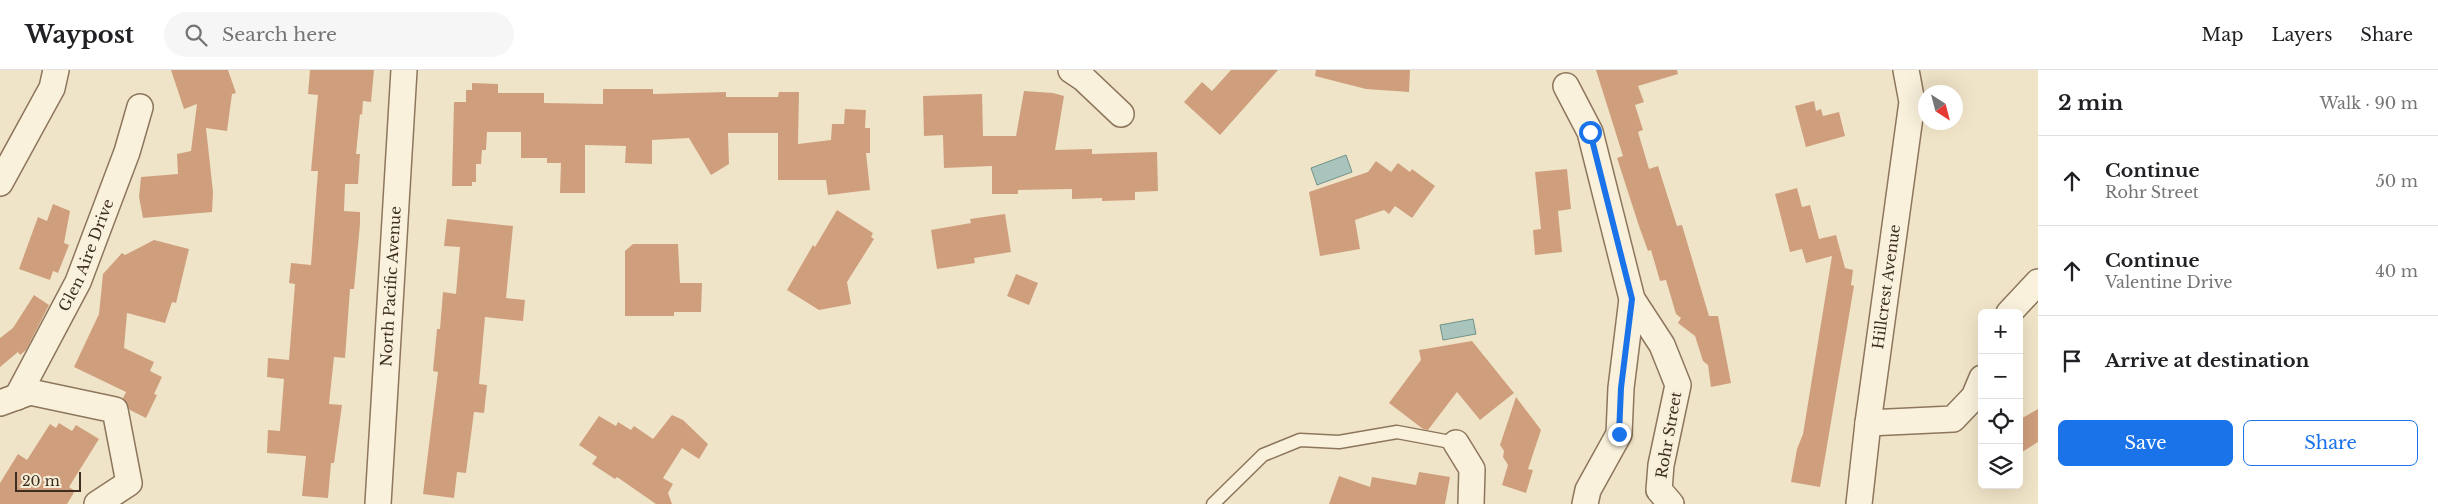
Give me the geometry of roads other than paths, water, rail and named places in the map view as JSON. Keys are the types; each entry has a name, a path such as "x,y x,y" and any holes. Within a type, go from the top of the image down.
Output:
{"street":[{"path":"0,182 52,88 56,70"},
{"name":"North Pacific Avenue","path":"378,504 404,70"},
{"path":"1071,70 1083,78 1121,114"},
{"name":"Hillcrest Avenue","path":"1859,504 1868,423 1912,102 1906,70"},
{"name":"Rohr Street","path":"1566,86 1590,132 1632,299 1662,345 1678,385 1659,490 1671,504"},
{"name":"Glen Aire Drive","path":"8,400 78,282 127,152 140,107"},
{"path":"2013,309 2038,282"},
{"path":"1585,504 1588,490 1619,434 1621,388 1632,299"},
{"path":"1868,423 1953,419 1974,397 1978,388"},
{"name":"Glen Aire Drive","path":"8,400 30,392 115,410 130,483 97,504"},
{"path":"1456,443 1472,469 1470,504"}],"lane":[{"path":"1213,504 1263,455 1300,440 1339,442 1396,432 1456,443"}],"water":[{"path":"1346,155 1352,172 1317,185 1311,168"},
{"path":"1473,319 1476,334 1443,340 1440,325"}]}
